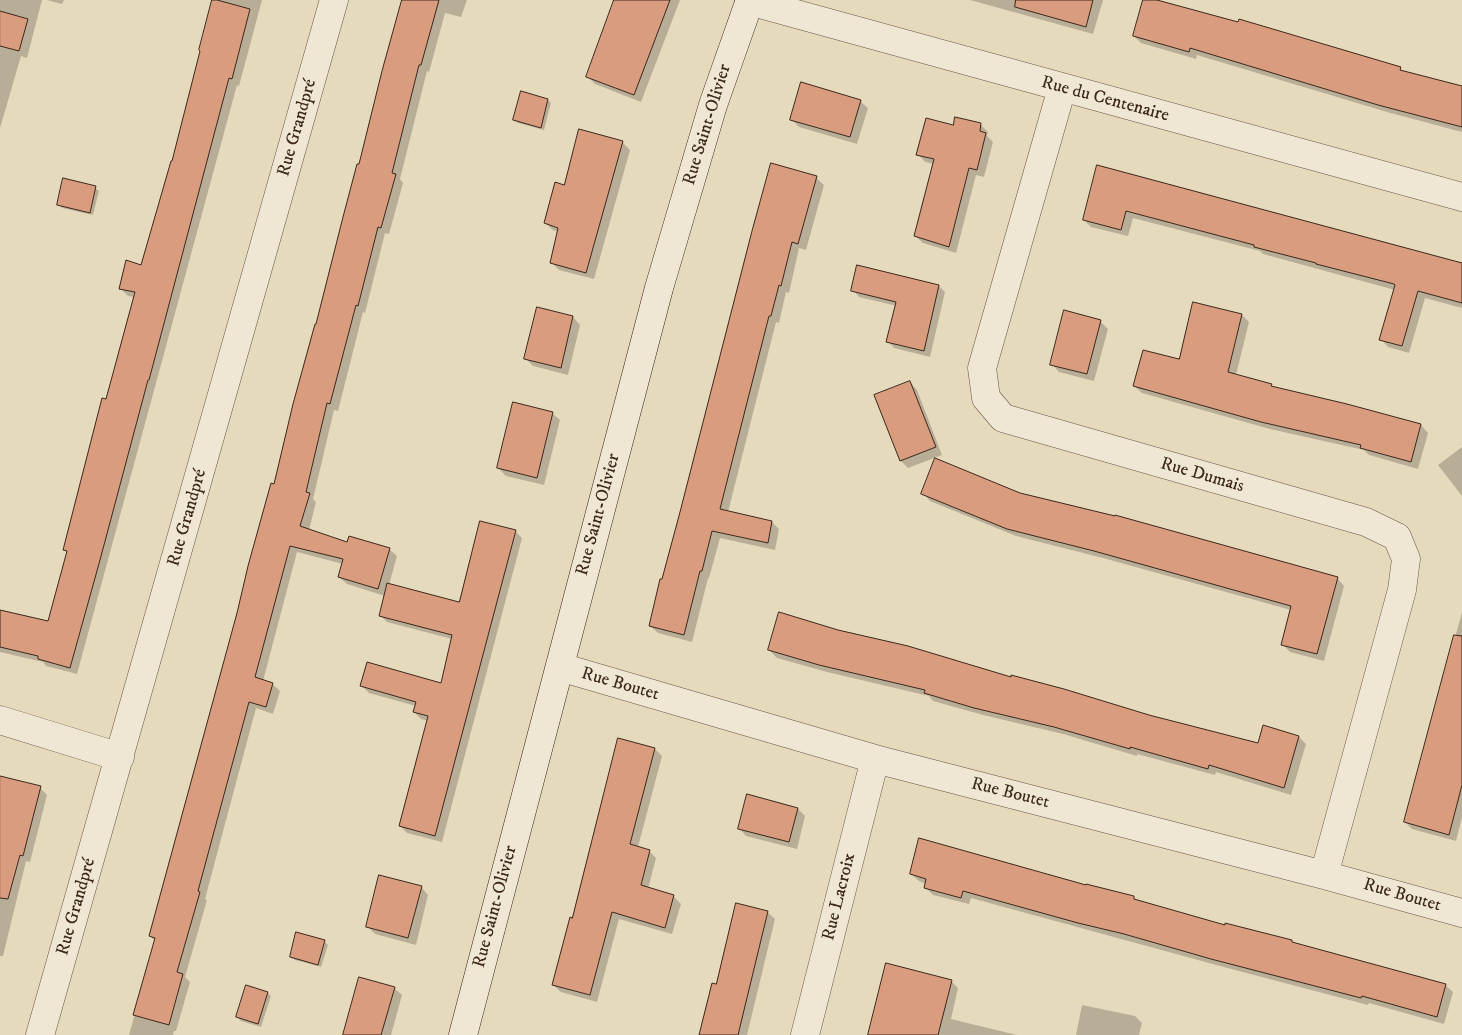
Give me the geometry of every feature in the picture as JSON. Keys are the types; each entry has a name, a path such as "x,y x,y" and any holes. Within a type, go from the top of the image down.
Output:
{"street":[{"name":"Rue Grandpré","path":"40,1035 334,0"},
{"name":"Rue du Centenaire","path":"749,1 1462,197"},
{"name":"Rue Saint-Olivier","path":"462,1035 659,288 713,105 749,1"},
{"name":"Rue Dumais","path":"1062,88 982,368 986,398 1003,418 1366,522 1397,537 1406,558 1402,590 1324,875"},
{"name":"Rue Boutet","path":"560,668 875,759 1324,875 1462,913"},
{"path":"0,720 120,757"},
{"name":"Rue Lacroix","path":"805,1035 875,759"}],"building":[{"path":"212,0 250,9 232,79 229,78 70,668 38,659 38,656 0,647 0,610 48,621 67,551 63,550 102,398 106,399 135,292 119,289 126,260 141,265 172,161"},
{"path":"402,0 439,0 421,65 419,65 392,173 396,174 381,228 378,227 330,404 327,403 306,492 310,493 300,526 347,542 349,536 390,548 378,589 338,577 343,559 290,546 255,677 273,683 266,707 249,702 198,891 200,892 177,972 183,974 169,1025 133,1015 155,938 149,936 237,613 248,566 271,483 274,484 293,404"},
{"path":"614,0 670,0 634,95 586,77"},
{"path":"1016,0 1093,0 1086,27 1015,7"},
{"path":"1143,0 1157,0 1238,22 1239,19 1401,67 1400,70 1462,86 1462,127 1378,105 1190,48 1189,52 1133,36"},
{"path":"0,11 28,19 19,51 0,46"},
{"path":"801,82 861,100 850,137 790,120"},
{"path":"521,91 548,99 541,128 513,120"},
{"path":"955,117 981,123 980,131 986,133 977,170 969,168 949,247 914,236 934,159 916,155 926,118 953,125"},
{"path":"579,129 623,141 586,273 550,263 558,228 544,223 555,182 564,185"},
{"path":"771,163 817,176 798,244 792,242 781,286 779,285 771,316 769,316 720,509 772,521 768,543 712,531 684,635 649,626"},
{"path":"1097,165 1462,263 1462,303 1418,291 1402,346 1379,340 1394,284 1126,211 1121,230 1083,220"},
{"path":"63,178 96,186 90,213 57,205"},
{"path":"857,265 939,285 924,351 886,342 896,302 851,291"},
{"path":"1193,302 1242,314 1228,372 1272,384 1271,386 1421,424 1411,462 1360,448 1361,445 1261,422 1133,386 1143,350 1179,359"},
{"path":"537,307 573,316 561,368 524,359"},
{"path":"1064,310 1101,320 1087,374 1050,365"},
{"path":"910,381 936,447 900,461 874,395"},
{"path":"513,402 553,412 537,478 497,468"},
{"path":"935,458 1020,493 1115,515 1338,577 1317,654 1281,645 1291,606 1094,551 1007,529 921,494"},
{"path":"480,521 516,530 435,836 399,826 428,716 413,712 416,702 360,686 367,662 441,683 452,635 379,616 387,583 459,602"},
{"path":"779,612 838,630 908,646 1011,677 1011,675 1064,689 1149,715 1258,743 1263,725 1299,736 1284,788 1209,765 1208,769 1130,747 1130,749 1054,727 974,708 924,693 925,690 819,665 768,650"},
{"path":"1454,635 1462,636 1462,785 1449,835 1404,822"},
{"path":"618,738 655,748 630,844 650,850 641,885 674,895 665,928 612,912 590,995 552,985 570,917 572,918"},
{"path":"0,776 41,786 23,856 20,855 8,899 0,898"},
{"path":"747,794 798,808 789,842 738,829"},
{"path":"919,838 1086,885 1134,896 1134,899 1225,925 1225,923 1292,940 1292,942 1446,984 1437,1017 1362,996 1361,998 1211,959 963,891 961,898 924,888 926,879 910,874"},
{"path":"379,875 422,886 408,938 366,927"},
{"path":"736,903 768,911 738,1035 699,1035 712,983 716,984"},
{"path":"296,932 325,940 318,965 290,957"},
{"path":"886,963 952,980 938,1035 868,1035"},
{"path":"359,977 395,987 381,1035 343,1035"},
{"path":"246,985 268,992 258,1024 236,1017"}]}
